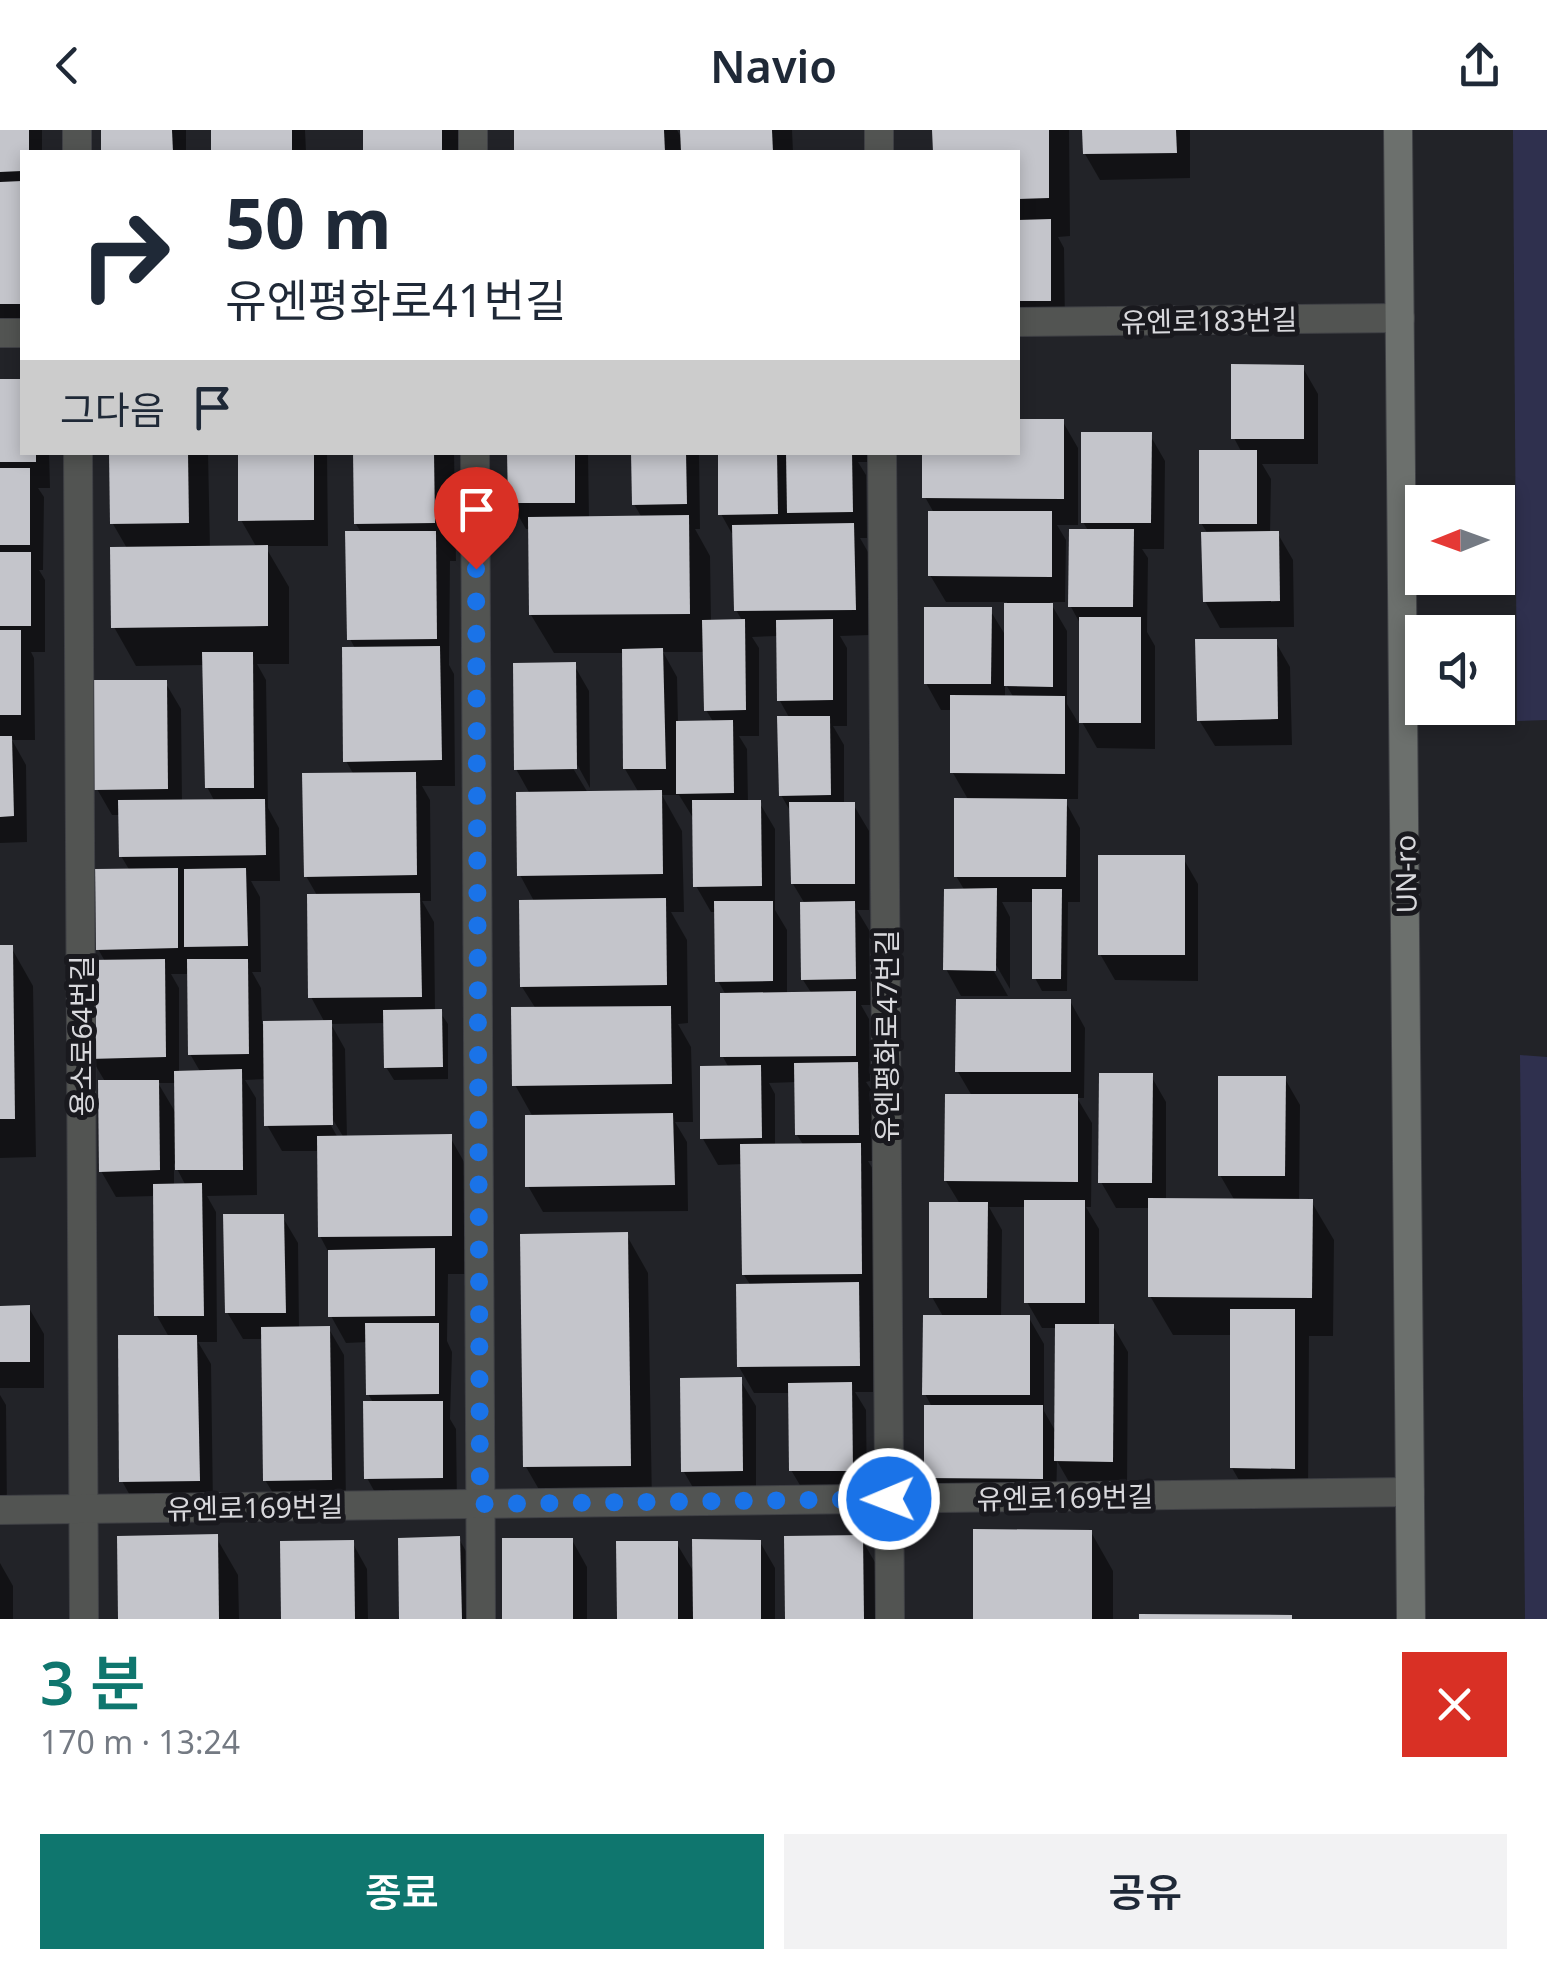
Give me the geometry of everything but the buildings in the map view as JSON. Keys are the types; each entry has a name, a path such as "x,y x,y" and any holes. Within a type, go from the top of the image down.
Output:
{"main road":[{"name":"UN-ro","path":"1398,130 1411,1619"}],"street":[{"name":"유엔로183번길","path":"1020,322 1400,318"},
{"name":"용소로64번길","path":"78,455 84,1619"},
{"path":"475,455 481,1619"},
{"name":"유엔평화로47번길","path":"882,455 890,1619"},
{"name":"유엔로169번길","path":"0,1510 1410,1492"}],"shaded area":[{"path":"1513,130 1547,130 1547,720 1517,721"},
{"path":"1520,1055 1547,1057 1547,1619 1525,1619"}],"route":[{"path":"476,569 480,1504 889,1499"}]}
